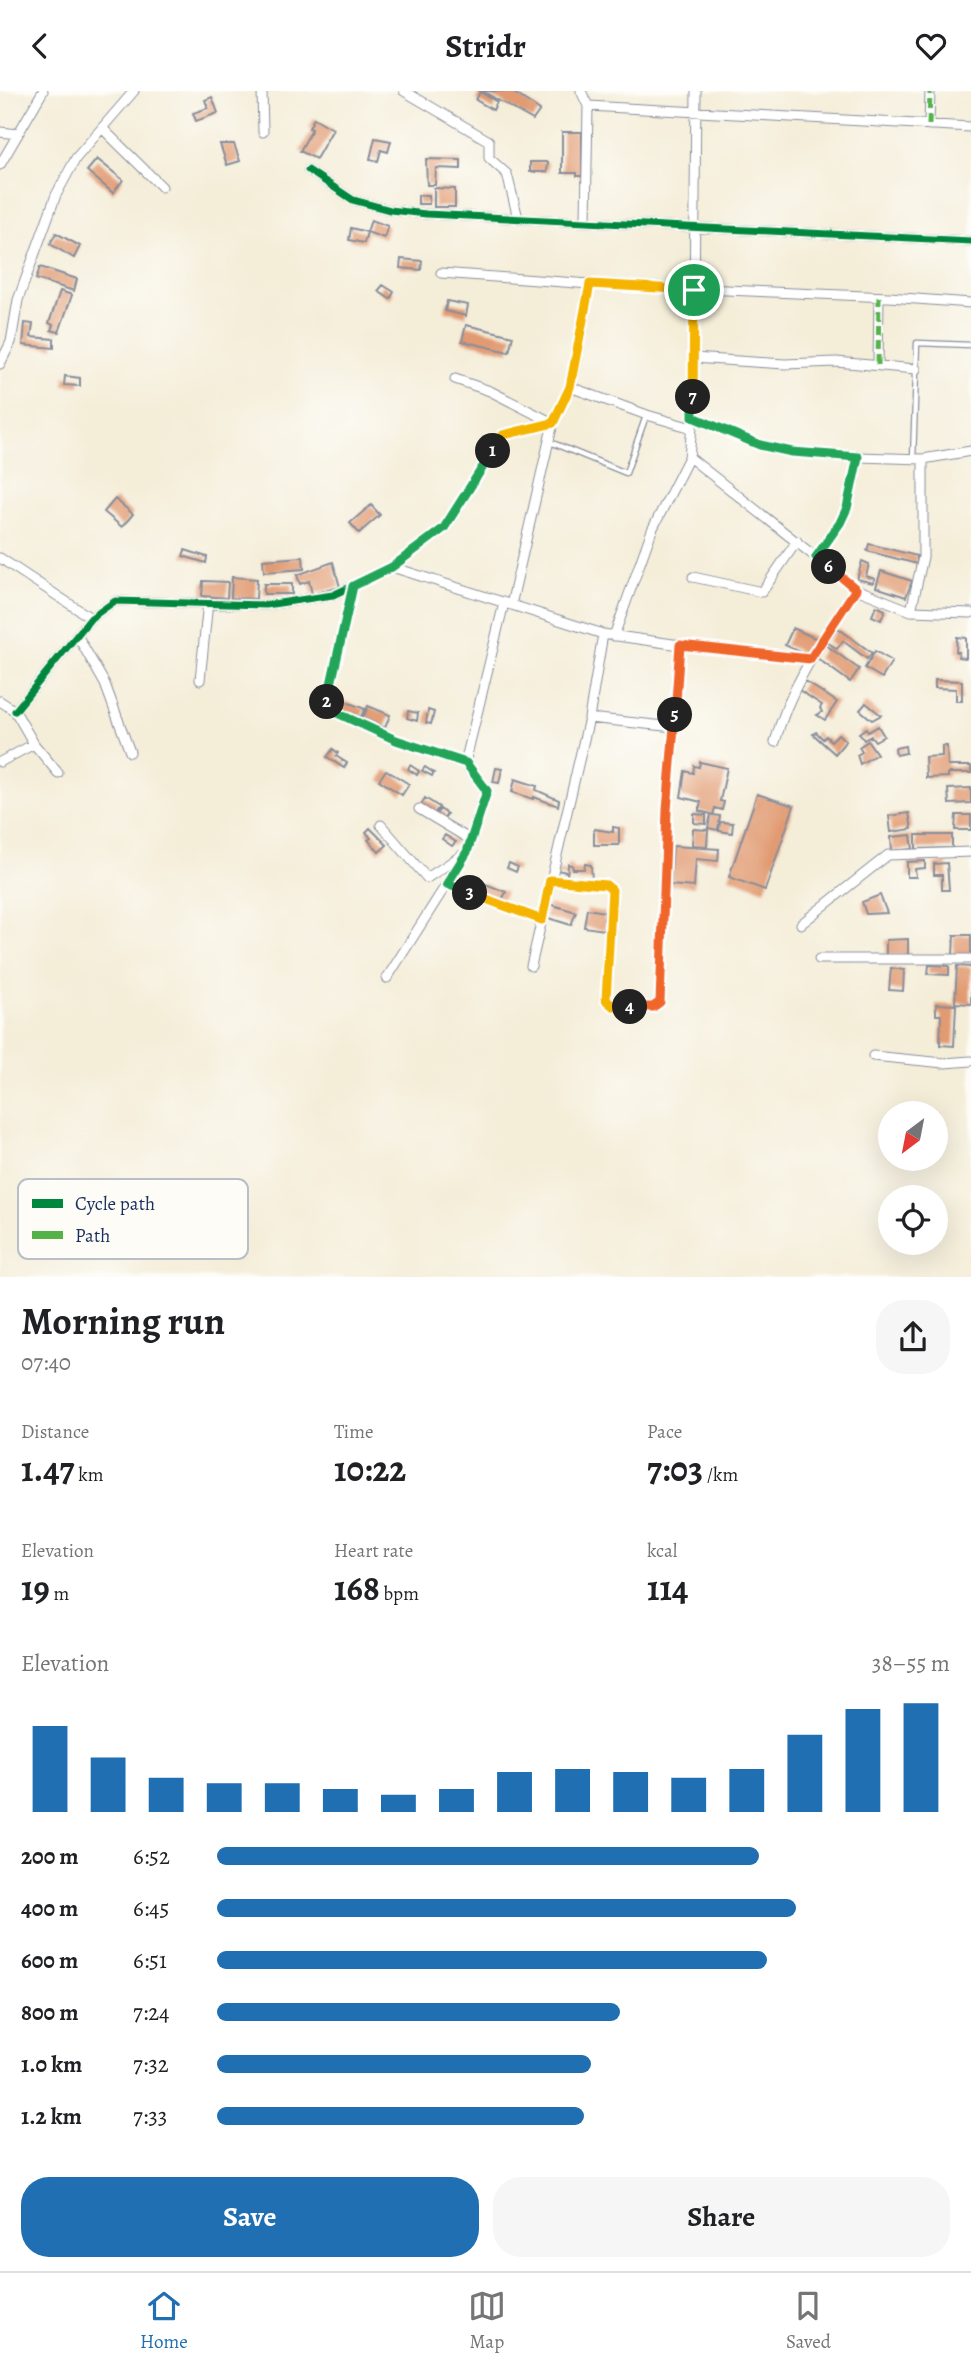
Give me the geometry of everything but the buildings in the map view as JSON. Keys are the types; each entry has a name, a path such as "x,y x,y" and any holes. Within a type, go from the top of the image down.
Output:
{"street":[{"path":"0,165 43,91"},
{"path":"0,364 11,342 18,300 57,195 76,158 134,91"},
{"path":"262,91 263,132"},
{"path":"404,91 489,141 489,158 507,174 518,218"},
{"path":"581,91 588,106 586,221"},
{"path":"531,966 608,635 652,530 689,457 693,417 696,91"},
{"path":"929,125 930,91"},
{"path":"588,106 971,127"},
{"path":"102,128 162,187"},
{"path":"0,132 18,134"},
{"path":"309,170 353,200 390,210 971,241"},
{"path":"441,273 694,290 971,303"},
{"path":"466,763 553,423 570,387 590,284"},
{"path":"878,365 879,297"},
{"path":"693,358 785,364 836,362 916,369"},
{"path":"455,379 489,391 553,423"},
{"path":"570,387 692,428"},
{"path":"693,417 760,445 792,452 918,459 971,451"},
{"path":"15,711 91,618 115,601 266,604 333,595 392,567 444,528 503,435 553,423"},
{"path":"689,457 856,589 911,611 971,613"},
{"path":"911,611 923,557 918,459"},
{"path":"693,577 762,592 797,541"},
{"path":"0,558 91,618"},
{"path":"392,567 608,635 810,659"},
{"path":"353,586 326,708 396,740 466,763 487,791 467,852 387,978"},
{"path":"775,742 783,712 810,659 856,589"},
{"path":"200,680 208,602"},
{"path":"77,635 105,684 130,752"},
{"path":"550,880 610,887 612,890 606,1000 613,1006 656,1006 660,1002 667,810 680,645"},
{"path":"0,701 15,711 34,744 58,773"},
{"path":"589,718 674,727"},
{"path":"0,762 34,744"},
{"path":"419,809 471,840"},
{"path":"381,825 427,878 467,852"},
{"path":"801,925 888,855 971,852"},
{"path":"447,884 542,920"},
{"path":"820,959 971,959"},
{"path":"873,1056 944,1063 971,1061"}],"lane":[{"path":"918,459 917,342 971,345"},
{"path":"549,442 626,473 647,415"},
{"path":"816,557 840,523 847,508 858,457"}],"marked path":[{"path":"929,125 930,91"},
{"path":"878,365 879,297"}],"cycle path":[{"path":"308,170 353,200 390,210 426,214 971,241"},
{"path":"15,711 91,618 115,601 266,605 333,595 392,567 444,528 503,435 553,423 570,387 590,284"},
{"path":"550,879 606,885 612,890 606,1000 613,1006 656,1006 660,1002 667,810 680,645"}],"route":[{"path":"590,284 694,290 693,417 760,445 792,452 858,457 847,508 840,523 816,557 856,589 810,659 680,645 667,810 660,1002 653,1007 613,1006 606,1000 612,890 610,887 550,880 542,920 447,884 467,852 487,791 466,763 396,740 326,708 353,586 392,567 444,528 503,435 553,423 570,387 590,284"}]}
